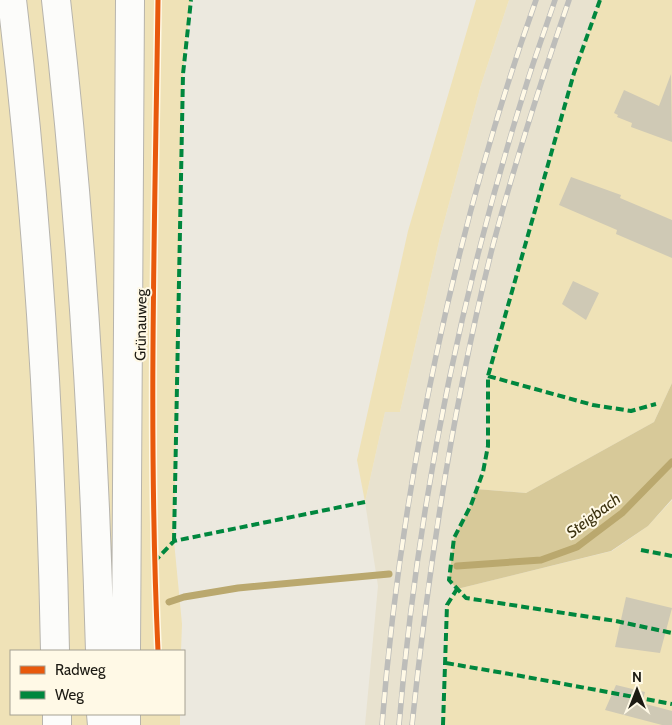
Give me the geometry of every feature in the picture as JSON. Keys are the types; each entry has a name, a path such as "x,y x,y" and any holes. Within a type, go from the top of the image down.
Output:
{"highway":[{"path":"12,0 27,137 41,305 50,484 55,650"},
{"path":"56,0 81,252 94,492 100,650"},
{"path":"126,650 130,0"}],"shaded area":[{"path":"0,0 191,0 183,74 174,541 182,624 181,650 10,650 10,715 180,715 180,725 0,725"},
{"path":"476,0 509,0 481,85 440,237 400,412 385,412 365,502 357,460 408,231"},
{"path":"509,0 600,0 574,73 488,376 488,446 483,472 471,505 449,580 457,589 447,605 443,725 365,725 378,586 365,502 385,412 400,412 440,237 481,85"},
{"path":"600,0 672,0 672,383 654,422 526,493 476,489 483,472 488,446 488,376 574,73"},
{"path":"672,383 672,499 648,526 611,551 457,589 449,580 454,538 471,505 476,489 526,493 654,422"},
{"path":"672,500 672,725 443,725 447,605 457,589 612,551 648,526"}],"building":[{"path":"671,74 672,142 631,127 632,123 617,117 618,115 614,113 624,90 659,106"},
{"path":"571,177 621,195 620,198 672,220 672,258 616,234 617,230 559,205"},
{"path":"573,281 599,293 586,320 562,304"},
{"path":"626,597 672,608 660,653 615,647"},
{"path":"616,685 645,692 642,703 672,711 672,725 662,725 605,710"}],"waterway":[{"name":"Steigbach","path":"457,566 541,560 577,547 622,513 672,462"},
{"name":"Steigbach","path":"169,602 184,597 238,588 389,574"}],"railway":[{"path":"382,725 403,542 418,449 436,357 480,175 536,0"},
{"path":"399,725 417,564 444,404 461,324 480,245 502,167 528,78 555,0"},
{"path":"412,725 426,604 444,483 466,364 493,245 519,152 569,0"}],"marked path":[{"path":"174,541 183,74 191,0"},
{"path":"600,0 574,73 488,376 488,446 483,472 471,505 454,538 449,580 466,598 616,621 672,633"},
{"path":"488,376 593,405 631,411 656,404"},
{"path":"154,562 174,541 365,502"},
{"path":"641,550 672,556"},
{"path":"443,725 447,605 457,589"},
{"path":"446,663 672,704"}],"cycle path":[{"name":"Grünauweg","path":"158,0 153,407 153,488 158,650"}]}
